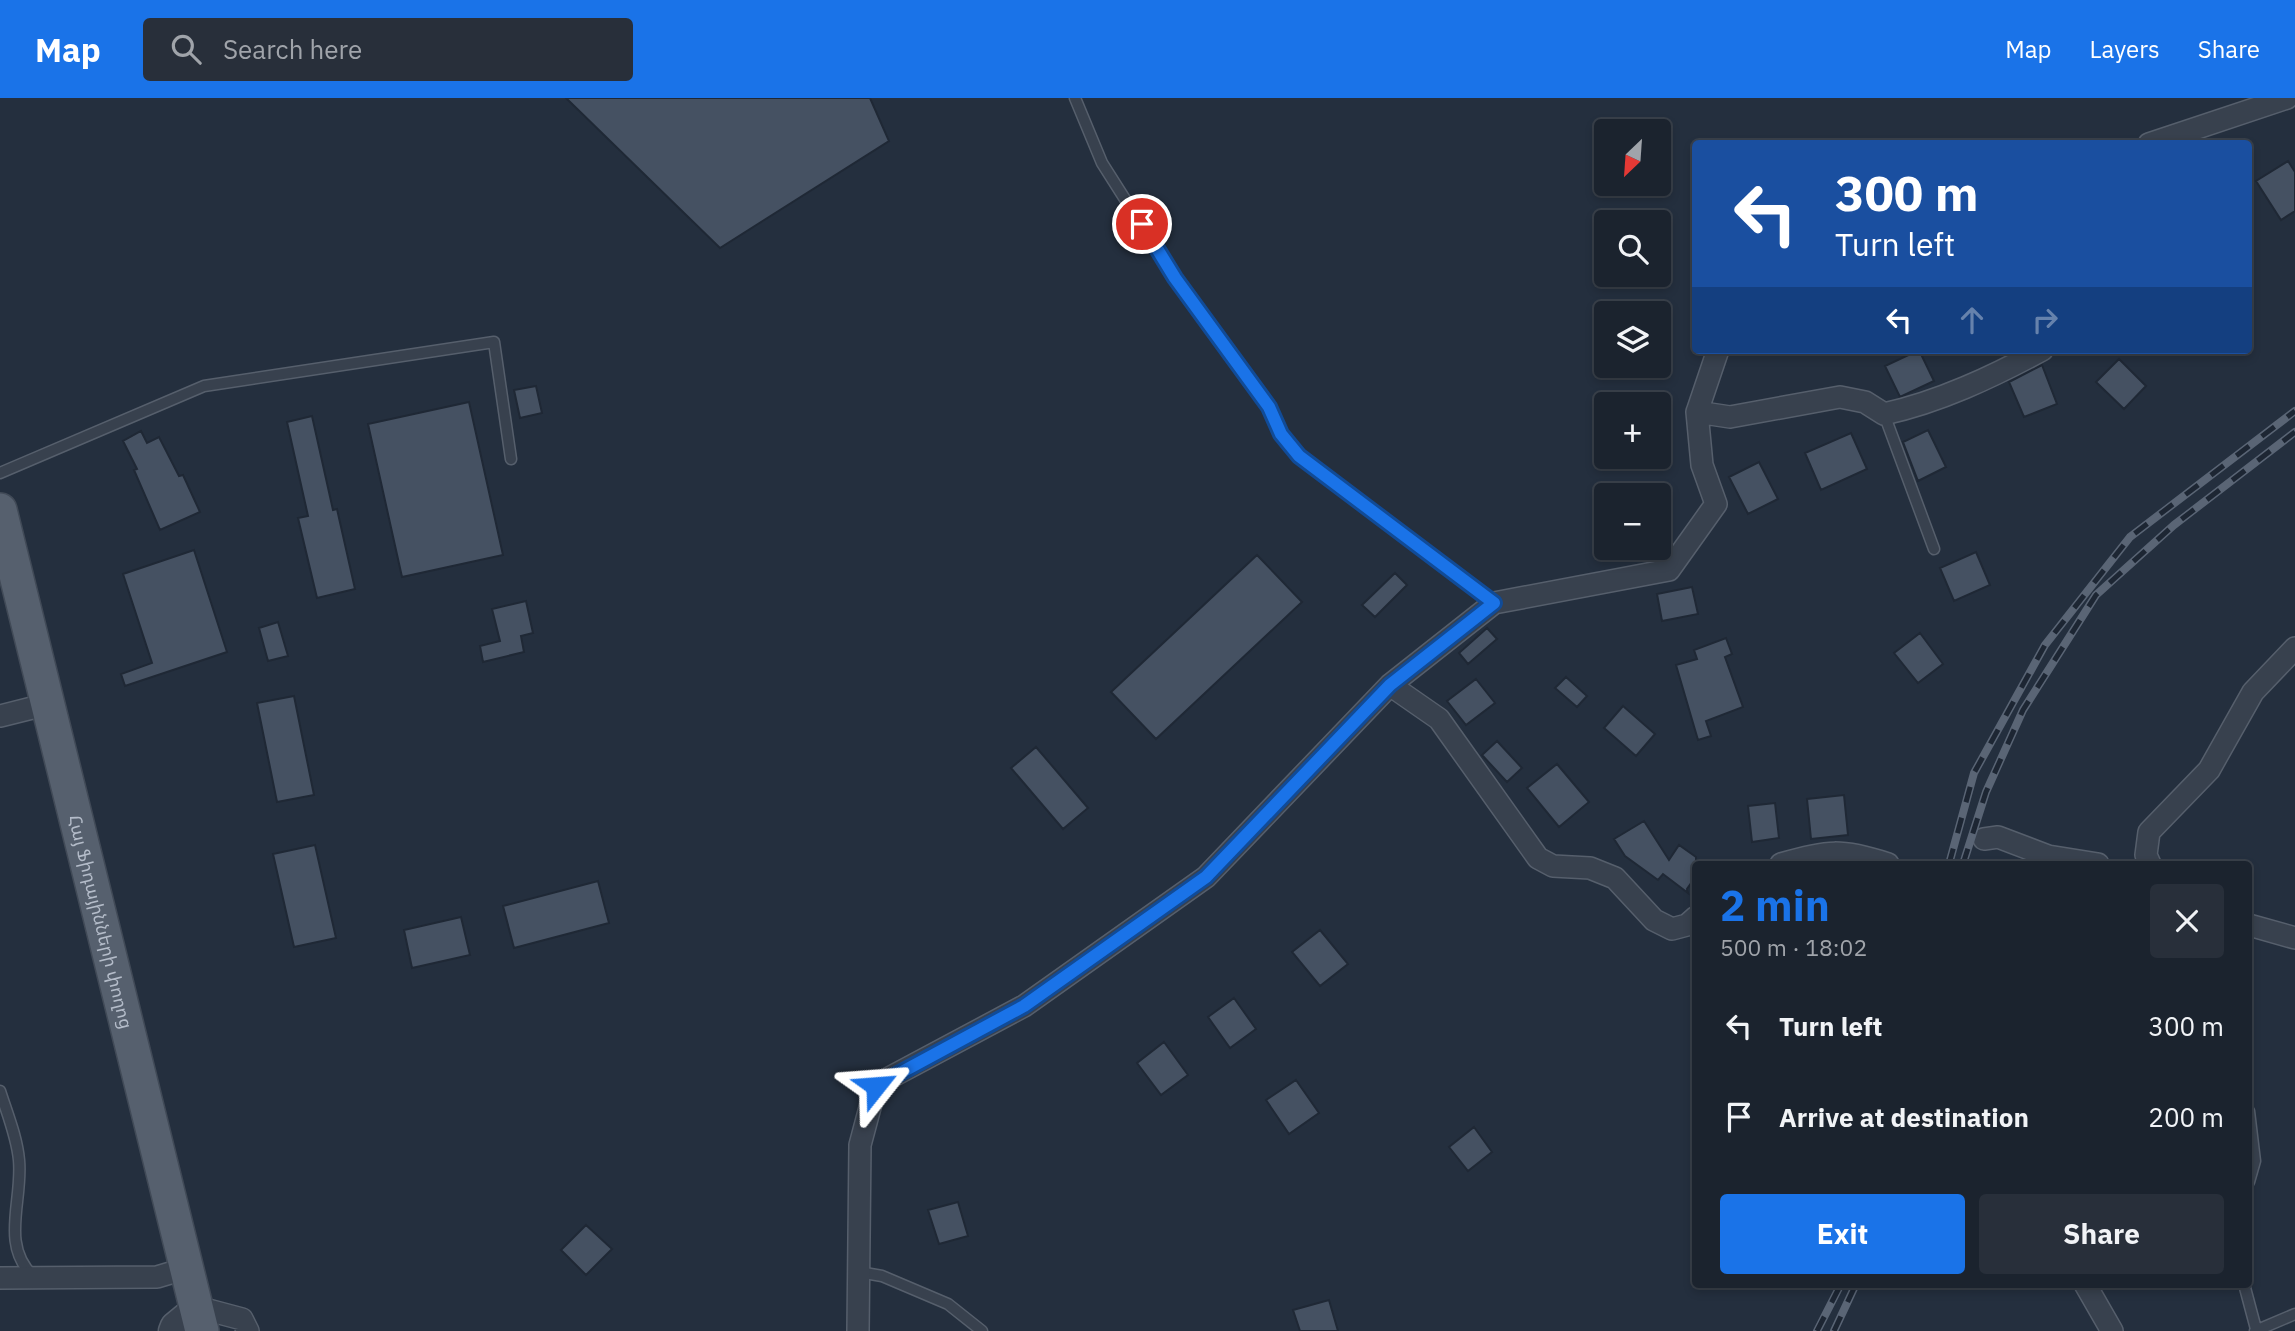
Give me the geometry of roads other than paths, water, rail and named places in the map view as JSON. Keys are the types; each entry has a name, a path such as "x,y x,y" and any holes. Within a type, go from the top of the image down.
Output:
{"main road":[{"name":"Հայ Ֆիդայինների փողոց","path":"0,510 5,547 48,705 200,1319"}],"street":[{"path":"2161,140 2287,98"},
{"path":"858,1331 860,1145 876,1086 1024,1006 1206,877 1390,685 1494,603 1669,570 1716,504 1702,465 1697,412 1717,354"},
{"path":"1697,412 1730,417 1840,397 1866,402 1884,414 1906,410 1995,375 2034,354"},
{"path":"2149,861 2146,855 2149,832 2209,770 2253,692 2295,648"},
{"path":"1390,685 1439,719 1538,858 1553,866 1590,867 1615,878 1654,920 1672,929 1687,925 1692,921"},
{"path":"0,716 48,705"},
{"path":"1984,839 1998,837 2048,856 2079,861"},
{"path":"1792,861 1823,852 1846,852 1878,861"},
{"path":"2252,926 2295,938"},
{"path":"0,1278 157,1277 187,1268"},
{"path":"2087,1288 2112,1331"},
{"path":"172,1331 174,1326 200,1319 242,1319 248,1331"}],"lane":[{"path":"1075,98 1102,163 1175,278 1269,407 1281,434 1299,456 1494,603"},
{"path":"0,473 204,386 494,342 511,459"},
{"path":"1884,414 1934,549"},
{"path":"0,1091 19,1158 20,1185 14,1224 16,1248 22,1265 36,1278"},
{"path":"2252,1136 2255,1161 2252,1172"},
{"path":"859,1272 881,1276 948,1304 982,1331"},
{"path":"2245,1288 2255,1330 2295,1314"}],"railway":[{"path":"1950,861 1974,773 2045,645 2130,537 2295,411"},
{"path":"1964,861 1986,792 2023,710 2096,595 2174,525 2295,432"},
{"path":"1817,1331 1839,1288"},
{"path":"1834,1331 1854,1288"}]}
